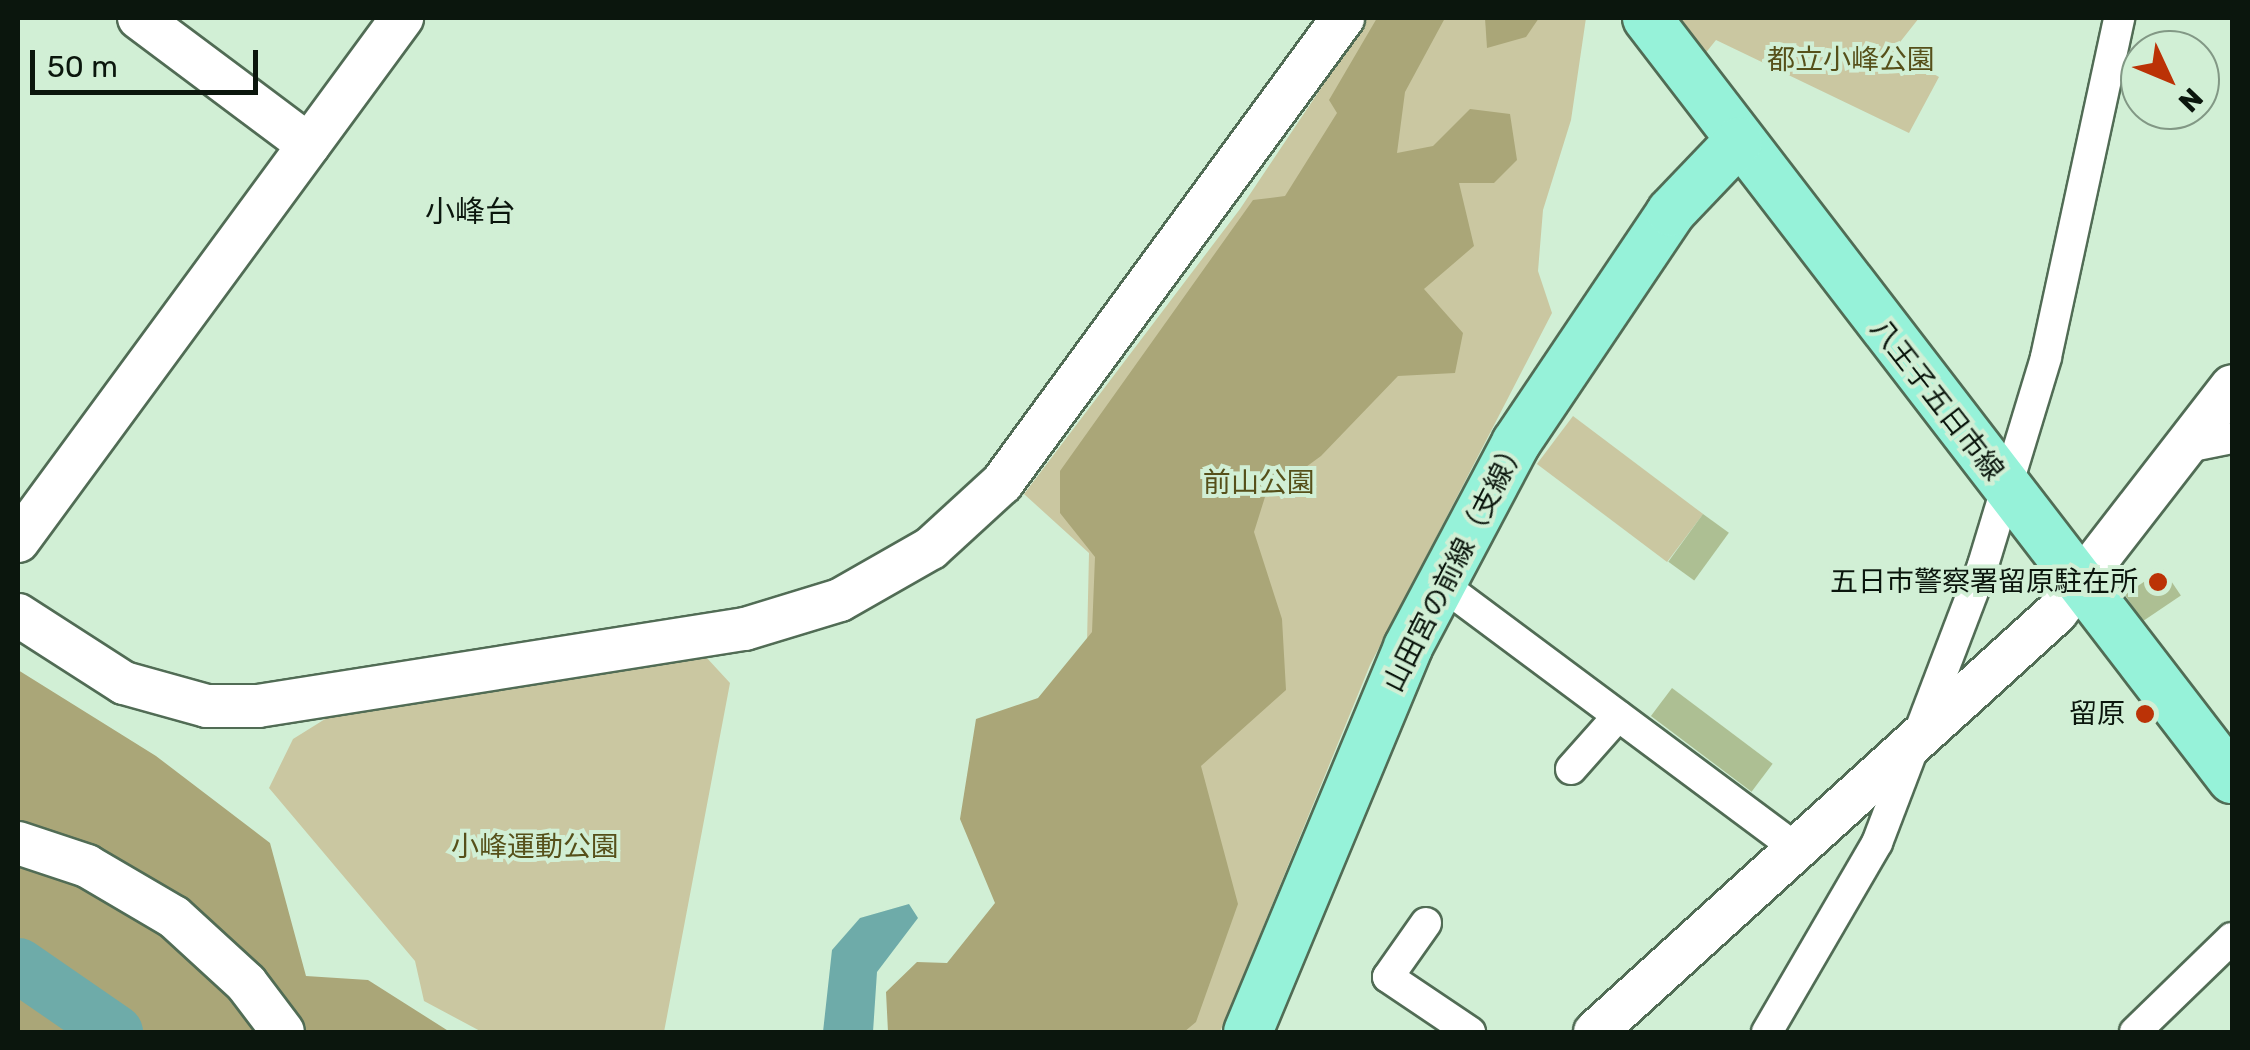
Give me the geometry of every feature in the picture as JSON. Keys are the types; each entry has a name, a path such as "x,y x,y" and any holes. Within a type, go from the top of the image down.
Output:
{"main road":[{"name":"八王子五日市線","path":"1647,18 2080,587 2232,779"},
{"name":"山田宮の前線（支線）","path":"1248,1032 1440,584 1590,327 1671,212 1738,142"}],"street":[{"path":"138,18 309,145"},
{"path":"18,540 402,18"},
{"path":"18,615 124,683 208,706 258,706 745,629 840,600 931,548 1002,483 1343,18"},
{"path":"1767,1032 1869,858 1923,733 2007,490 2064,282 2110,22"},
{"path":"1595,1032 2080,587 2232,386"},
{"path":"2187,447 2232,438"},
{"path":"1440,584 1618,716 1811,835 1856,836 1869,858"},
{"path":"1572,769 1618,716"},
{"path":"18,843 87,866 174,917 246,982 283,1032"},
{"path":"1426,923 1388,977 1470,1032"},
{"path":"2135,1032 2232,938"}],"green space":[{"name":"前山公園","path":"1368,18 1586,18 1571,120 1543,210 1538,271 1552,313 1370,665 1220,1032 1135,1032 1087,642 1089,553 1024,494 1240,209"},
{"path":"1377,18 1445,18 1405,92 1397,153 1433,146 1470,109 1510,114 1517,160 1494,183 1459,183 1474,246 1424,289 1463,333 1455,373 1398,376 1321,456 1265,497 1254,532 1282,619 1286,690 1201,766 1238,904 1196,1022 1184,1032 888,1032 886,992 917,962 947,963 995,903 960,819 976,719 1038,698 1092,632 1095,557 1060,513 1060,471 1253,200 1285,196 1337,113 1329,100"},
{"path":"1485,18 1539,18 1526,37 1487,48"},
{"name":"都立小峰公園","path":"1673,18 1919,18 1893,51 1939,77 1909,133 1716,40 1704,55"},
{"path":"1573,416 1703,514 1667,562 1537,464"},
{"name":"小峰運動公園","path":"706,657 730,683 664,1032 482,1032 424,1001 415,961 269,788 293,739 338,711"},
{"path":"18,670 156,756 270,843 306,976 368,980 450,1032 18,1032"}],"water":[{"path":"909,904 918,918 877,972 873,1032 823,1032 832,950 860,918"}],"building":[{"path":"1703,514 1729,533 1694,581 1668,562"},
{"name":"五日市警察署留原駐在所","path":"2163,569 2181,596 2143,621 2125,595"},
{"path":"1672,688 1773,764 1752,792 1651,716"}],"waterway":[{"path":"18,965 115,1032"}],"place":[{"name":"五日市警察署留原駐在所","path":"2158,582"},
{"name":"留原","path":"2145,714"}],"district":[{"name":"小峰台","path":"470,212"}]}
